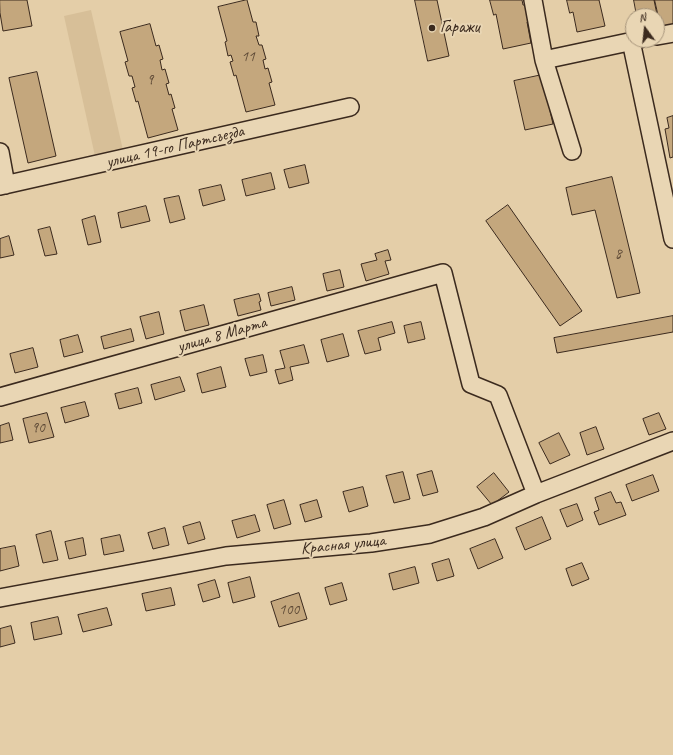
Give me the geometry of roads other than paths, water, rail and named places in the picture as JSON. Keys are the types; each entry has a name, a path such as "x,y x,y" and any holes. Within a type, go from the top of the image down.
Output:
{"street":[{"path":"533,0 544,60 572,151"},
{"path":"544,60 625,43"},
{"path":"636,48 673,239"},
{"name":"улица 19-го Партсъезда","path":"3,185 350,107"},
{"path":"0,152 3,185"},
{"name":"улица 8 Марта","path":"0,397 443,273 471,384 498,396 536,494"},
{"name":"Красная улица","path":"0,598 226,556 371,543 430,534 484,517 536,494 673,441"}],"place":[{"name":"Гаражи","path":"432,28"}]}
